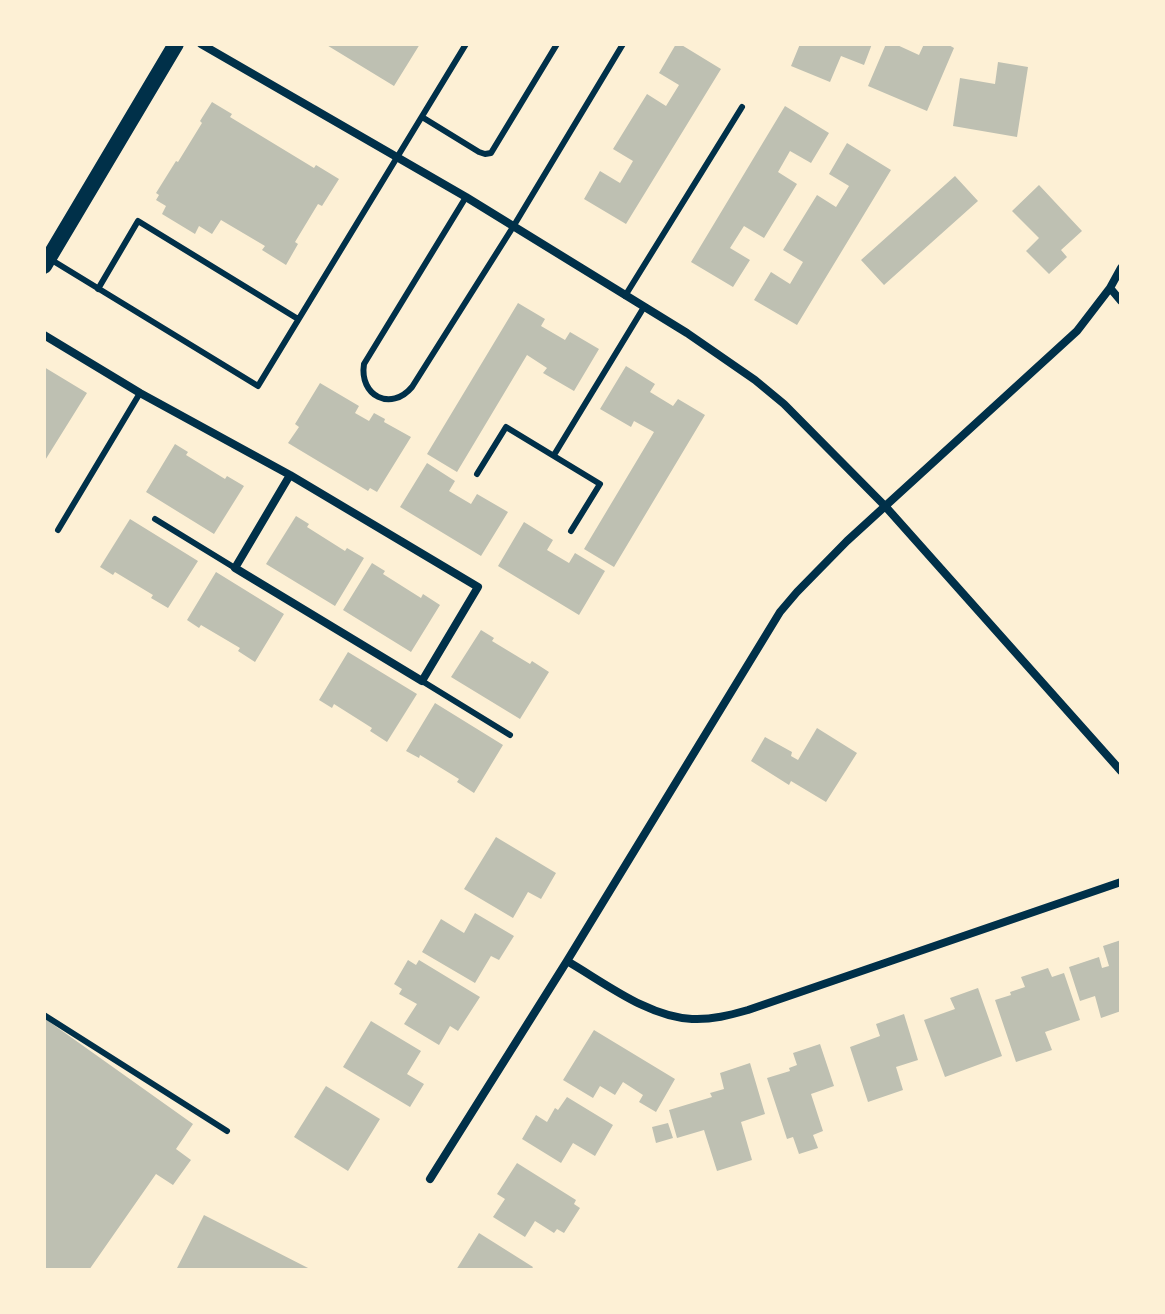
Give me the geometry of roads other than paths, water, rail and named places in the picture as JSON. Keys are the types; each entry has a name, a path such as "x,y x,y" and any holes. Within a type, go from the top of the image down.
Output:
{"main road":[{"path":"46,262 176,44"}],"street":[{"path":"201,44 466,197 726,359 784,404 885,506 1121,771"},
{"path":"430,1179 780,612 812,576 885,506 1077,331 1110,288 1121,268"},
{"path":"1110,288 1121,301"},
{"path":"44,335 140,393 290,475 478,587 422,681 235,568 290,475"},
{"path":"567,961 652,1010 675,1017 717,1018 1121,882"}],"lane":[{"path":"46,262 98,289 258,386 466,44"},
{"path":"422,117 479,152 491,153 557,44"},
{"path":"466,197 368,356 364,381 373,394 389,400 406,394 513,227 623,44"},
{"path":"625,296 742,107"},
{"path":"98,289 138,221 298,319"},
{"path":"554,455 644,307"},
{"path":"58,530 140,393"},
{"path":"477,474 506,427 554,455 600,484 571,531"},
{"path":"155,519 235,568"},
{"path":"422,681 510,735"},
{"path":"44,1015 227,1131"}]}
